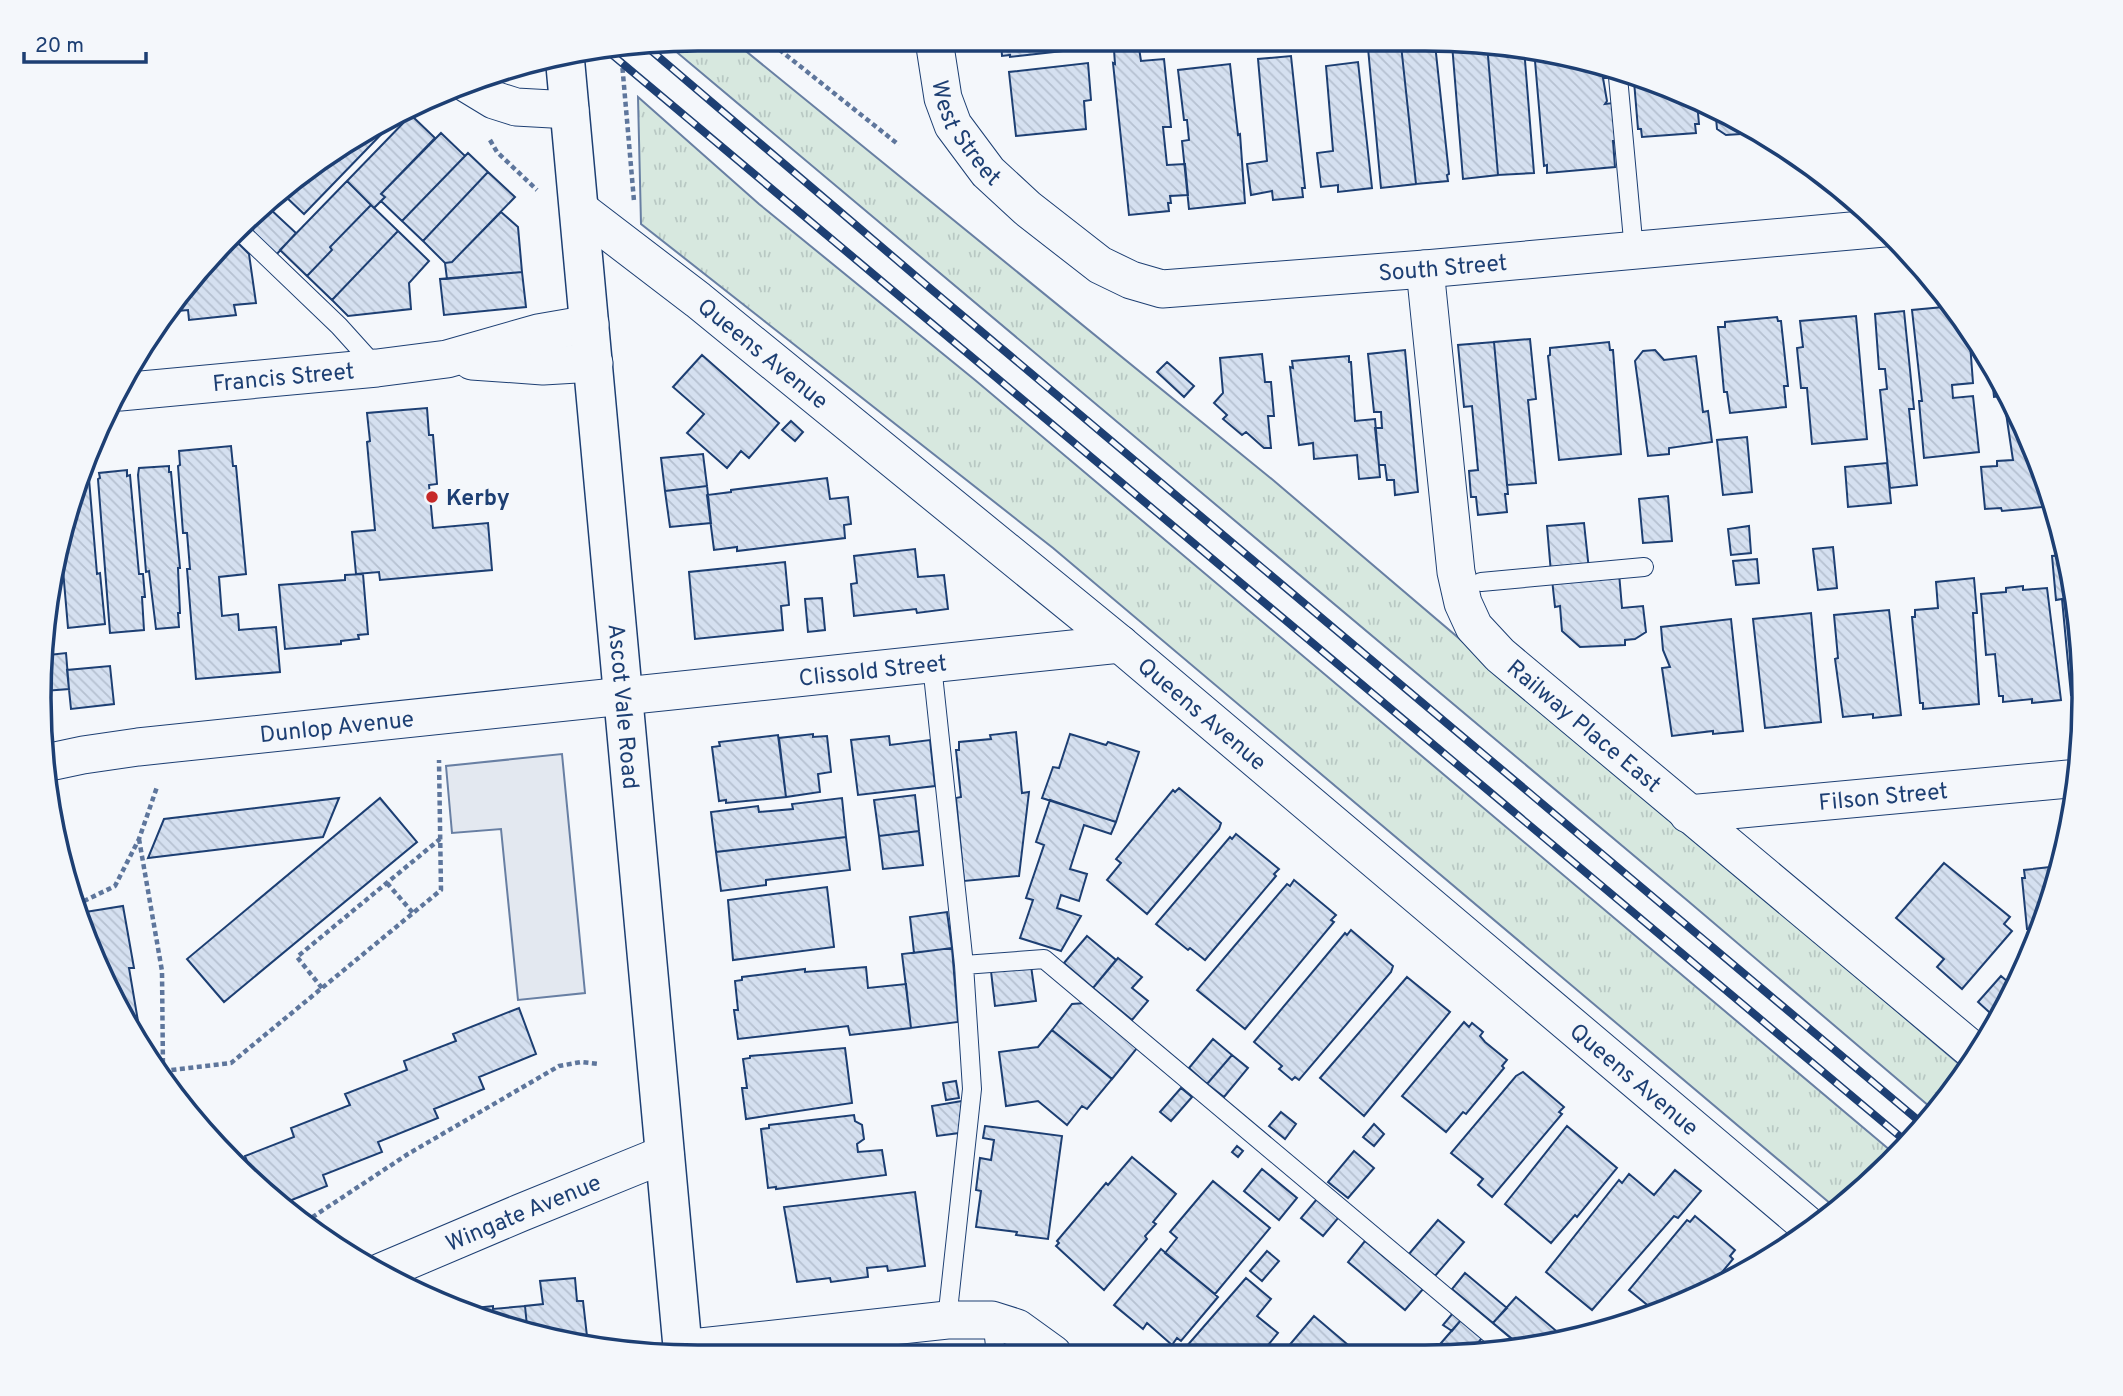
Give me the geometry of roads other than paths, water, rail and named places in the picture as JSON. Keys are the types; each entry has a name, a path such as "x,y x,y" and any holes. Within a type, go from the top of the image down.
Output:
{"main road":[{"name":"Ascot Vale Road","path":"565,65 682,1345"}],"street":[{"name":"West Street","path":"936,51 943,98 953,125 988,172 1027,208"},
{"path":"477,90 494,100 516,107 570,110"},
{"name":"South Street","path":"1027,208 1100,265 1131,281 1162,289 1425,269 1871,229"},
{"name":"Queens Avenue","path":"579,209 698,300 1120,644 1804,1222"},
{"name":"Railway Place East","path":"1425,269 1456,572 1463,603 1474,627 1500,655 1970,1048"},
{"name":"Francis Street","path":"128,391 447,359 538,333 590,324"},
{"name":"Francis Street","path":"447,359 542,366 594,363"},
{"name":"Clissold Street","path":"625,698 1120,644"},
{"name":"Dunlop Avenue","path":"54,761 138,747 625,698"},
{"name":"Filson Street","path":"1688,814 2067,779"},
{"name":"Wingate Avenue","path":"391,1268 665,1154"},
{"path":"726,1345 947,1320 994,1337 1017,1328 1041,1345"}],"lane":[{"path":"1618,81 1634,251"},
{"path":"245,236 339,326 377,368"},
{"path":"1481,582 1644,567"},
{"path":"932,665 964,965 972,1088 947,1320"},
{"path":"964,965 1044,959 1498,1341"}],"railway":[{"path":"653,52 1917,1119"},
{"path":"614,56 1901,1137"}],"place":[{"name":"Kerby","path":"432,497"}]}
